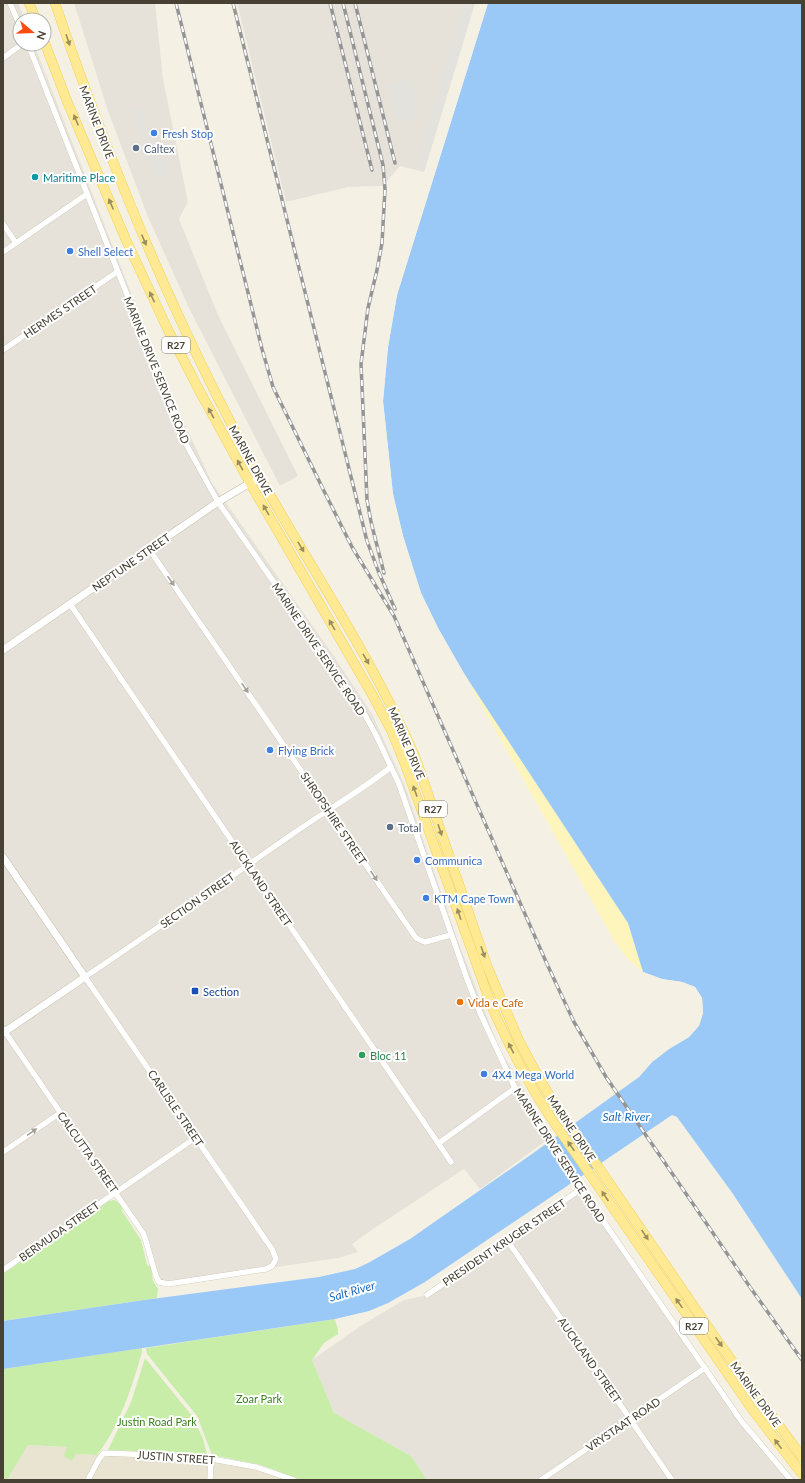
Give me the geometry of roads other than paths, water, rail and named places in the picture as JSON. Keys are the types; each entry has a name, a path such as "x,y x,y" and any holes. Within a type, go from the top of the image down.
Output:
{"main road":[{"name":"MARINE DRIVE","path":"55,3 85,91 129,204 156,267 217,398 261,479 385,692 402,726 416,759 488,966 519,1041 551,1098 719,1342 802,1457"},
{"name":"MARINE DRIVE","path":"48,52 67,101 140,271 197,386 250,483 392,732 405,764 492,1007 510,1046 540,1102 752,1409 802,1474"}],"street":[{"path":"3,58 12,51"},
{"name":"MARINE DRIVE SERVICE ROAD","path":"31,52 186,444 218,502 360,706 399,784 451,935 481,1015 515,1088 539,1128 742,1422 791,1480"},
{"path":"3,252 87,194"},
{"path":"3,224 16,243"},
{"name":"HERMES STREET","path":"3,350 117,272"},
{"name":"NEPTUNE STREET","path":"3,650 218,502 250,483 261,479"},
{"name":"SHROPSHIRE STREET","path":"149,549 329,809 416,938 425,942 451,935"},
{"name":"AUCKLAND STREET","path":"70,604 451,1162"},
{"name":"SECTION STREET","path":"4,1031 329,809 363,788 391,767"},
{"name":"CARLISLE STREET","path":"3,857 276,1256 272,1266 266,1269 168,1284 159,1282"},
{"name":"CALCUTTA STREET","path":"4,1031 116,1192 145,1238 159,1282"},
{"path":"439,1143 515,1088"},
{"path":"3,1152 60,1113"},
{"name":"BERMUDA STREET","path":"3,1270 195,1138"},
{"name":"PRESIDENT KRUGER STREET","path":"427,1295 581,1189"},
{"name":"AUCKLAND STREET","path":"507,1240 672,1480"},
{"name":"VRYSTAAT ROAD","path":"541,1480 705,1368"},
{"name":"JUSTIN STREET","path":"91,1479 99,1459 104,1453 201,1457 256,1467 294,1480"},
{"path":"210,1480 211,1459"}],"water":[{"name":"Salt River","path":"488,3 802,3 802,1299 733,1194 677,1117 672,1115 425,1282 388,1303 369,1311 335,1319 3,1369 3,1321 144,1300 319,1277 355,1269 368,1263 410,1239 532,1154 639,1077 652,1062 669,1049 689,1037 699,1026 703,1013 702,998 695,987 682,982 662,979 643,972 628,923 461,669 438,628 421,593 403,536 393,494 383,401 388,347 397,295"}],"railway":[{"path":"176,3 262,349 273,387 352,547 394,616 574,1022 606,1077 752,1290 802,1360"},
{"path":"233,3 367,541 395,609"},
{"path":"330,3 372,170"},
{"path":"343,3 383,165 385,189 382,243 368,308 361,364 367,500 384,573"},
{"path":"355,3 395,163"}],"place":[{"name":"Fresh Stop","path":"154,133"},
{"name":"Caltex","path":"136,148"},
{"name":"Maritime Place","path":"35,177"},
{"name":"Shell Select","path":"70,251"},
{"name":"Flying Brick","path":"270,750"},
{"name":"Total","path":"390,827"},
{"name":"Communica","path":"417,860"},
{"name":"KTM Cape Town","path":"426,898"},
{"name":"Section","path":"195,991"},
{"name":"Vida e Cafe","path":"460,1002"},
{"name":"Bloc 11","path":"362,1055"},
{"name":"4X4 Mega World","path":"484,1074"}],"park label":[{"name":"Zoar Park","path":"259,1398"},
{"name":"Justin Road Park","path":"157,1421"}]}
